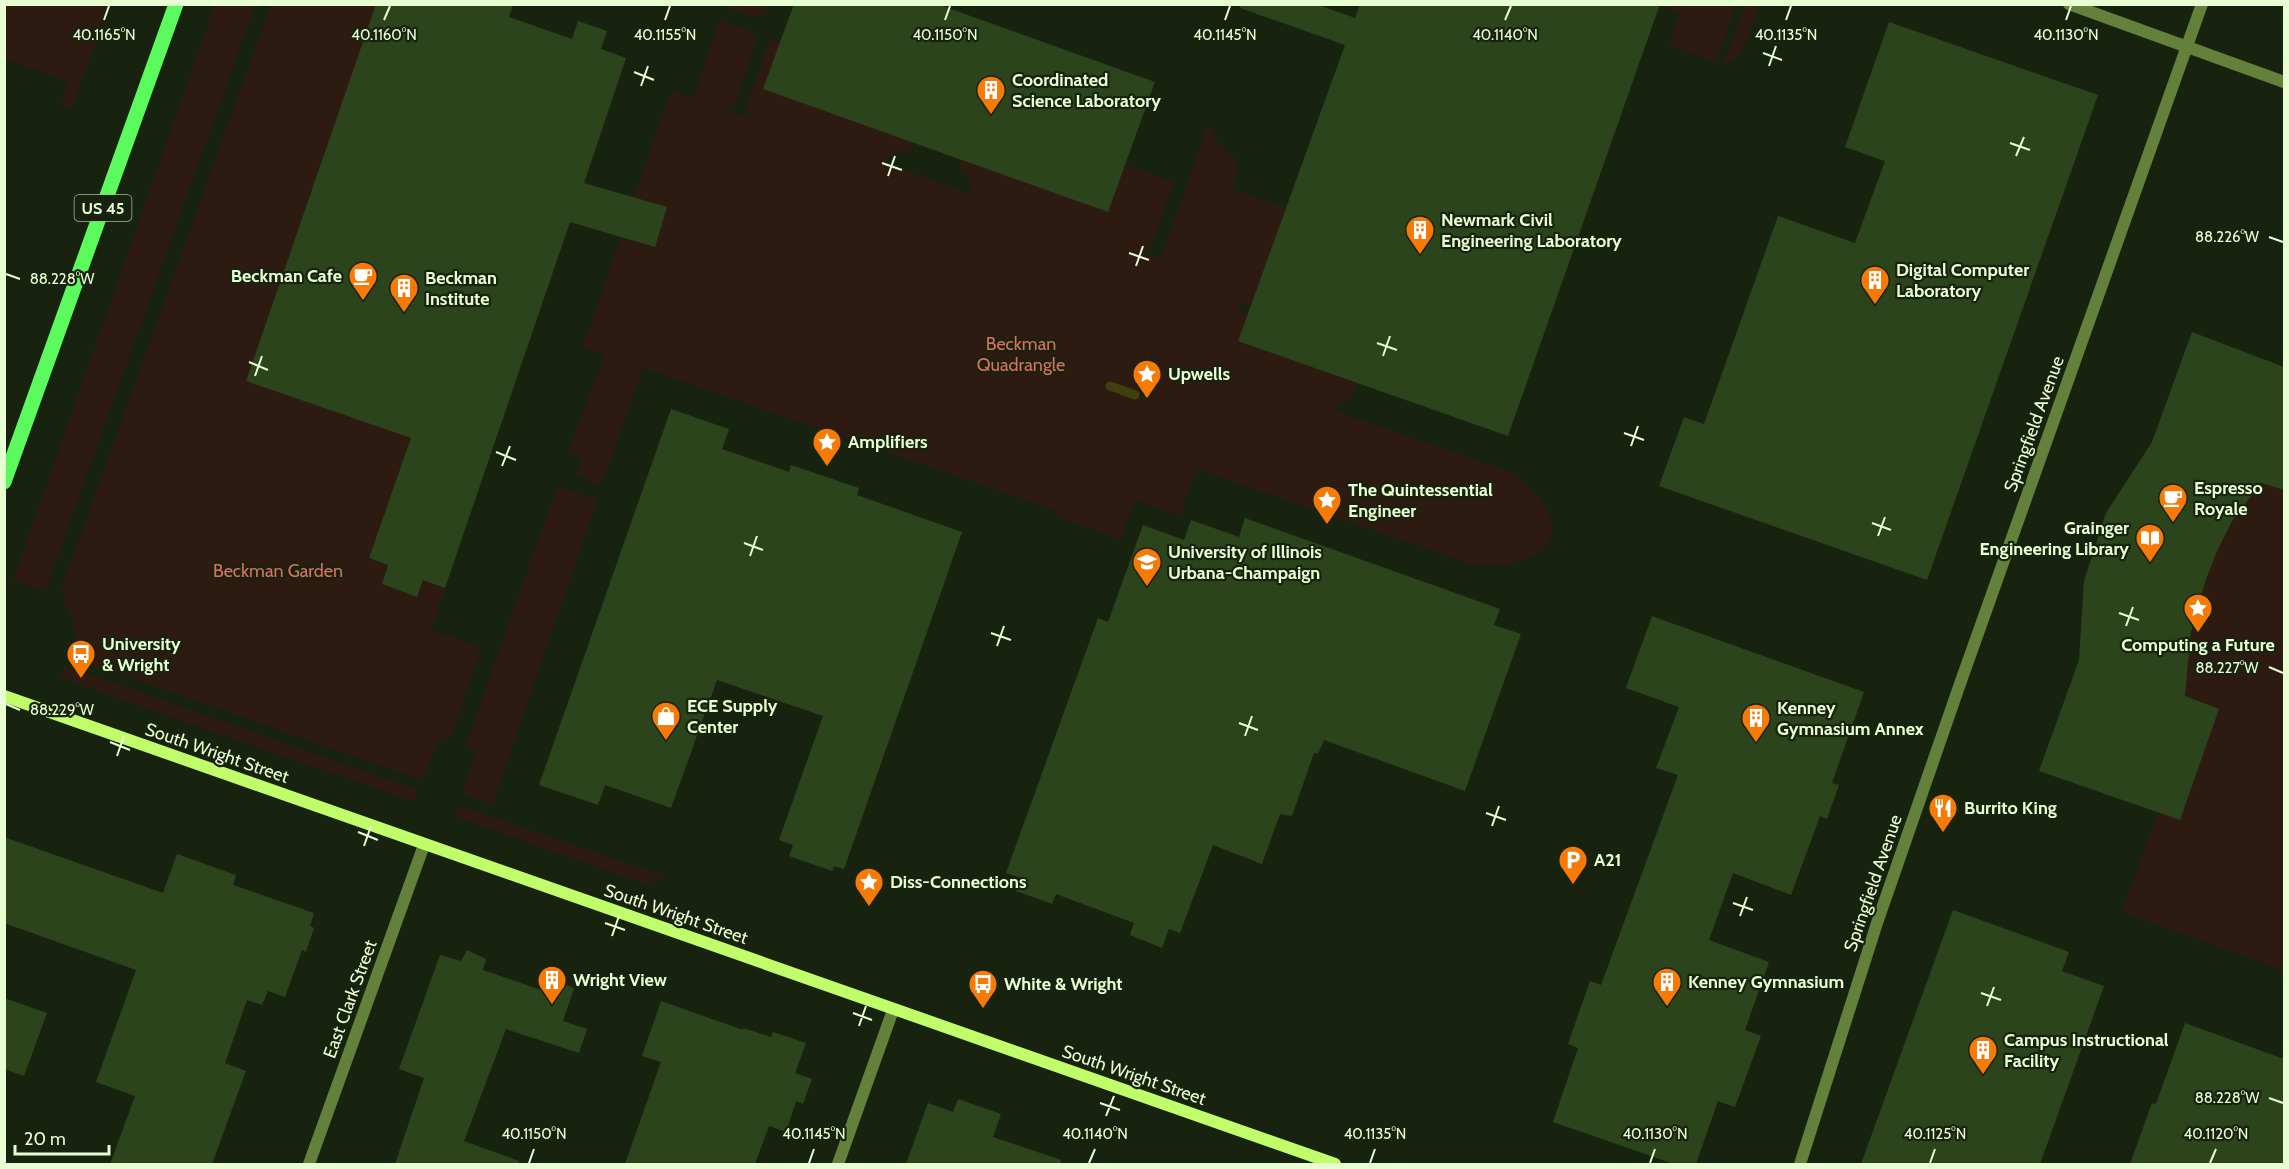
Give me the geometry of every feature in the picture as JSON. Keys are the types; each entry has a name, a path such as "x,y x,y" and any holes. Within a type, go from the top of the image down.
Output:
{"main road":[{"name":"US 45","path":"4,482 176,4"},
{"name":"South Wright Street","path":"4,696 1335,1164"}],"street":[{"path":"2068,4 2284,82"},
{"name":"Springfield Avenue","path":"1800,1164 1877,923 2202,4"},
{"name":"East Clark Street","path":"309,1164 424,845"},
{"path":"838,1164 893,1010"}],"green space":[{"path":"5,4 110,5 71,109 65,108 61,103 68,81 5,59"},
{"path":"215,5 255,5 45,591 13,580"},
{"name":"Beckman Garden","path":"271,5 376,5 246,380 411,438 369,558 388,565 382,584 417,597 423,580 445,588 431,630 477,646 480,651 450,739 442,738 438,741 425,775 419,779 69,656 77,631 72,629 71,615 62,603 65,593 61,590"},
{"path":"725,5 769,5 765,15 758,18 730,9"},
{"path":"1658,5 1736,5 1716,62 1668,45 1680,13"},
{"path":"1745,5 1758,5 1747,40 1738,56 1723,65"},
{"name":"Beckman Quadrangle","path":"722,21 748,30 757,39 736,102 724,110 752,119 746,113 746,108 770,39 780,43 914,142 910,153 895,153 884,163 969,193 968,179 958,170 960,159 1108,212 1126,164 1174,182 1151,247 1141,252 1161,259 1206,129 1212,127 1219,143 1239,163 1232,189 1286,208 1251,305 1240,302 1238,309 1248,313 1238,341 1357,382 1350,402 1340,401 1333,410 1510,472 1534,492 1547,510 1552,530 1549,543 1533,555 1510,564 1486,566 1469,563 1196,469 1180,516 1135,500 1120,539 1057,517 1052,509 641,367 641,374 603,481 599,485 576,474 582,457 568,452 605,355 583,347 671,91 694,98 718,23"},
{"path":"2261,483 2284,490 2284,970 2122,912 2158,812 2219,709 2185,696 2197,610 2215,556 2227,531 2242,506"},
{"path":"557,486 583,496 584,493 596,499 596,504 493,802 489,804 463,793 475,754 472,748 466,746"},
{"path":"65,666 415,789 417,793 415,802 60,678"},
{"path":"460,806 662,875 655,881 645,884 454,816"}],"building":[{"name":"Beckman Institute","path":"376,4 513,4 509,17 572,39 578,21 607,31 601,49 626,58 584,183 667,207 655,247 570,222 445,588 423,580 417,597 382,584 388,565 369,558 411,438 246,381"},
{"name":"Coordinated Science Laboratory","path":"794,4 937,4 1155,82 1108,212 763,89"},
{"name":"Newmark Civil Engineering Laboratory","path":"1241,4 1316,4 1355,18 1360,4 1660,4 1508,436 1238,341 1345,45 1240,8"},
{"name":"Digital Computer Laboratory","path":"1889,22 2098,95 1927,580 1659,486 1684,417 1704,424 1778,216 1855,243 1885,161 1845,147"},
{"name":"Grainger Engineering Library","path":"2192,332 2284,367 2284,490 2261,483 2232,521 2206,579 2191,632 2185,696 2219,709 2180,820 2039,771 2079,660 2084,581 2106,513 2152,442"},
{"path":"671,409 729,429 722,449 789,472 791,465 859,488 857,495 962,532 844,869 834,866 832,871 789,856 793,845 779,840 823,716 717,680 671,808 605,785 598,805 539,785"},
{"path":"1245,518 1500,609 1494,625 1521,634 1465,791 1324,740 1318,754 1314,753 1292,816 1280,814 1262,864 1213,845 1180,933 1169,929 1162,948 1130,935 1134,923 1056,894 1052,904 1016,891 1021,878 1006,873 1098,618 1108,622 1143,525 1184,540 1191,520 1239,537"},
{"path":"1652,616 1864,692 1832,783 1839,785 1827,819 1820,816 1791,895 1733,873 1709,940 1769,962 1745,1030 1761,1036 1735,1107 1718,1101 1696,1164 1674,1164 1553,1122 1578,1048 1568,1044 1590,981 1601,985 1678,775 1656,768 1679,707 1626,688"},
{"path":"4,837 163,893 177,854 236,875 233,885 314,913 310,926 314,928 306,952 302,950 285,997 268,991 262,1005 247,1000 225,1063 246,1071 212,1164 110,1164 135,1096 96,1082 136,970 4,923"},
{"name":"Campus Instructional Facility","path":"1953,910 2069,952 2062,971 2104,986 2040,1164 1861,1164"},
{"path":"467,950 486,959 483,970 541,990 546,976 574,988 563,1021 587,1029 579,1053 506,1029 464,1141 519,1161 518,1164 395,1164 424,1078 399,1069 440,955 461,961"},
{"path":"4,998 47,1013 24,1076 4,1069"},
{"path":"661,1001 743,1030 743,1028 771,1037 773,1032 806,1043 795,1073 812,1079 803,1104 796,1101 786,1132 769,1126 755,1164 625,1164 661,1062 642,1056"},
{"path":"2185,1023 2284,1059 2284,1164 2130,1164 2152,1103 2156,1104"},
{"path":"958,1099 1001,1114 993,1137 1061,1160 1060,1164 906,1164 928,1103 953,1112"}],"waterway":[{"path":"1110,386 1135,395"}],"place":[{"name":"Coordinated Science Laboratory","path":"991,116"},
{"name":"Newmark Civil Engineering Laboratory","path":"1420,256"},
{"name":"Beckman Cafe","path":"363,302"},
{"name":"Digital Computer Laboratory","path":"1875,306"},
{"name":"Beckman Institute","path":"404,314"},
{"name":"Upwells","path":"1147,400"},
{"name":"Amplifiers","path":"827,468"},
{"name":"Espresso Royale","path":"2173,524"},
{"name":"The Quintessential Engineer","path":"1327,526"},
{"name":"Grainger Engineering Library","path":"2150,564"},
{"name":"University of Illinois Urbana-Champaign","path":"1147,588"},
{"name":"Computing a Future","path":"2198,634"},
{"name":"University & Wright","path":"81,680"},
{"name":"ECE Supply Center","path":"666,742"},
{"name":"Kenney Gymnasium Annex","path":"1756,744"},
{"name":"Burrito King","path":"1943,834"},
{"name":"A21","path":"1573,886"},
{"name":"Diss-Connections","path":"869,908"},
{"name":"Wright View","path":"552,1006"},
{"name":"Kenney Gymnasium","path":"1667,1008"},
{"name":"White & Wright","path":"983,1010"},
{"name":"Campus Instructional Facility","path":"1983,1076"}]}
